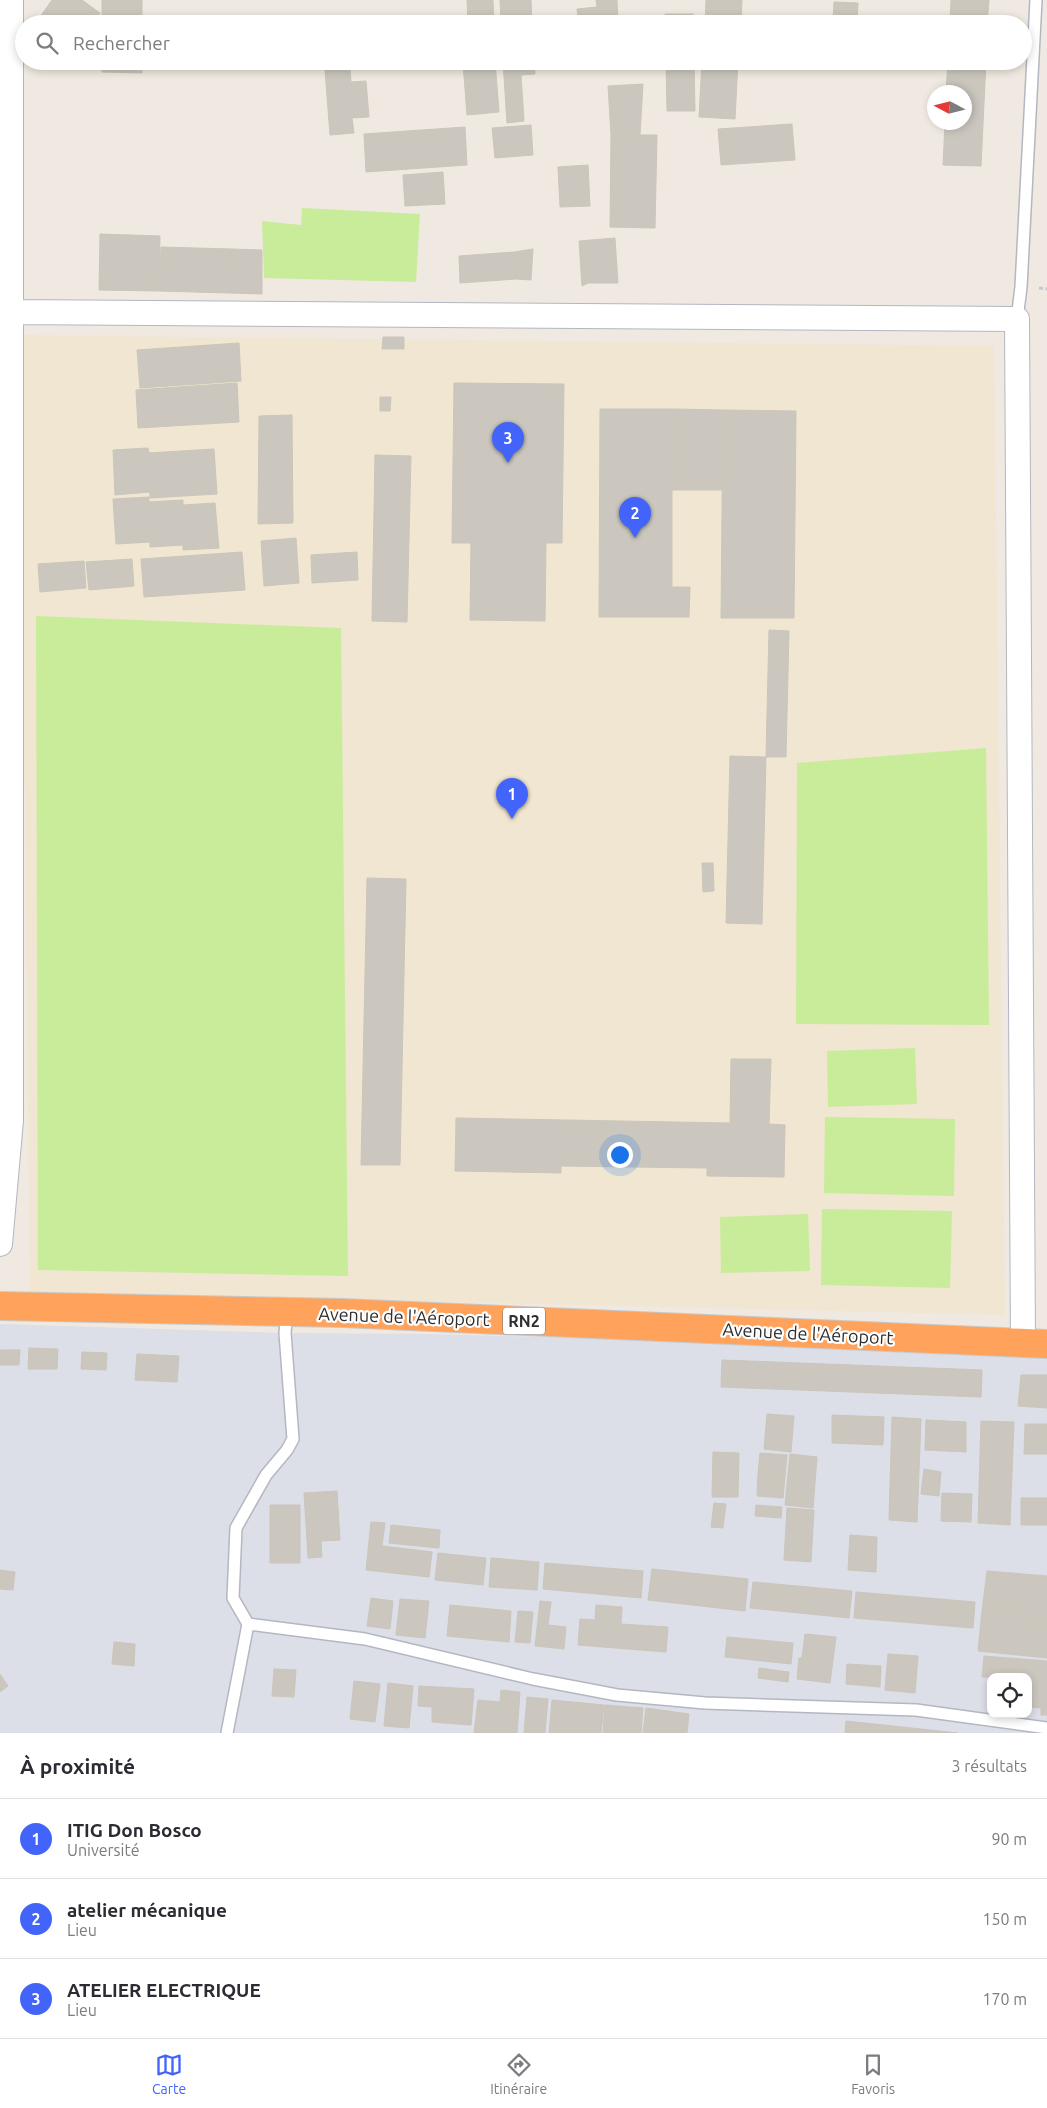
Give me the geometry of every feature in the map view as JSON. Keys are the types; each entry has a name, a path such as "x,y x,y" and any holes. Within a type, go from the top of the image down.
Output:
{"highway":[{"name":"Avenue de l'Aéroport","path":"0,1306 287,1312 1035,1343"}],"street":[{"path":"0,1244 6,1118 13,312 11,0"},
{"path":"13,312 1017,319 1035,1343"}],"lane":[{"path":"1017,319 1021,287 1036,0"},
{"path":"227,1733 248,1624 233,1598 236,1528 266,1475 287,1450 293,1439 285,1333 287,1312"},
{"path":"248,1624 365,1638 533,1679 617,1695 705,1702 916,1710 1047,1728"}],"shaded area":[{"path":"20,335 994,346 1005,1315 30,1292"},
{"path":"0,1324 285,1333 426,1334 1047,1350 1047,1733 0,1733"}],"green space":[{"path":"302,208 420,214 416,282 264,278 262,221 301,225"},
{"path":"36,616 341,628 348,1276 38,1270"},
{"path":"986,748 989,1025 796,1024 797,763"},
{"path":"915,1048 917,1104 828,1107 827,1051"},
{"path":"825,1117 955,1119 954,1196 824,1193"},
{"path":"822,1209 952,1211 950,1288 821,1285"},
{"path":"808,1214 810,1271 721,1273 720,1217"}],"building":[{"path":"52,0 82,0 100,13 99,15 41,15"},
{"path":"102,0 142,0 142,15 102,15"},
{"path":"467,0 493,0 494,15 468,15"},
{"path":"500,0 531,0 532,15 501,15"},
{"path":"596,0 617,0 618,15 578,15 577,9 597,7"},
{"path":"706,0 742,0 741,15 705,15"},
{"path":"951,0 989,0 988,15 950,15"},
{"path":"834,2 858,3 857,15 833,15"},
{"path":"665,14 693,14 693,15"},
{"path":"102,70 142,70 142,73 102,72"},
{"path":"325,70 350,70 351,82 366,81 369,117 352,118 354,133 330,135"},
{"path":"464,70 496,70 499,112 467,115"},
{"path":"504,70 535,70 535,74 521,75 524,121 507,123"},
{"path":"666,70 694,70 695,111 667,111"},
{"path":"702,70 738,70 735,119 699,117"},
{"path":"947,70 986,70 981,166 943,165 945,130 972,130 972,85 946,85"},
{"path":"643,84 640,135 611,135 608,86"},
{"path":"792,124 795,160 721,165 718,129"},
{"path":"531,125 533,155 495,158 492,128"},
{"path":"465,127 467,165 366,172 364,134"},
{"path":"611,135 657,135 655,228 610,227"},
{"path":"588,165 590,206 560,207 558,167"},
{"path":"443,172 445,204 405,206 403,175"},
{"path":"100,234 160,236 159,291 99,290"},
{"path":"615,238 618,283 588,283 582,286 579,241"},
{"path":"161,247 231,249 229,293 159,291"},
{"path":"231,249 262,250 262,294 229,293"},
{"path":"533,249 531,280 516,279 514,252"},
{"path":"514,252 516,279 460,283 459,256"},
{"path":"383,337 404,337 404,349 382,349"},
{"path":"239,343 241,381 140,388 137,350"},
{"path":"237,383 239,422 138,428 136,390"},
{"path":"454,383 564,384 562,543 546,543 545,621 470,620 471,543 452,543"},
{"path":"380,397 391,397 390,411 380,411"},
{"path":"600,409 672,409 672,587 690,587 689,617 599,617"},
{"path":"672,409 723,410 722,490 672,490"},
{"path":"723,410 796,411 794,618 721,618"},
{"path":"292,415 293,523 258,524 259,416"},
{"path":"148,448 149,453 214,449 217,494 150,498 150,492 115,495 113,450"},
{"path":"375,455 411,456 407,622 372,621"},
{"path":"149,497 149,502 183,500 183,505 215,503 219,548 183,550 183,545 150,547 150,542 116,544 113,499"},
{"path":"296,538 299,583 264,586 261,541"},
{"path":"242,552 245,590 144,597 141,559"},
{"path":"357,552 358,580 312,583 311,555"},
{"path":"132,559 134,586 89,590 86,562"},
{"path":"84,561 86,588 40,592 38,564"},
{"path":"769,630 789,631 786,757 766,757"},
{"path":"730,756 766,757 762,924 726,923"},
{"path":"702,863 713,863 714,891 703,892"},
{"path":"367,878 406,879 400,1165 361,1165"},
{"path":"731,1059 771,1059 769,1124 785,1125 784,1177 707,1176 707,1168 561,1166 561,1173 455,1171 456,1118 730,1123"},
{"path":"29,1348 58,1349 57,1369 28,1369"},
{"path":"0,1350 20,1350 19,1365 0,1365"},
{"path":"82,1352 107,1353 106,1370 81,1369"},
{"path":"137,1354 179,1356 177,1382 135,1380"},
{"path":"722,1360 982,1370 981,1397 721,1387"},
{"path":"1021,1375 1047,1375 1047,1408 1018,1406"},
{"path":"767,1414 794,1416 791,1452 764,1449"},
{"path":"832,1415 884,1417 883,1445 832,1443"},
{"path":"892,1417 921,1419 917,1522 889,1520"},
{"path":"926,1420 966,1422 966,1452 925,1450"},
{"path":"981,1421 1014,1422 1010,1525 978,1523"},
{"path":"1025,1424 1047,1424 1047,1454 1024,1454"},
{"path":"713,1452 739,1453 738,1497 712,1497"},
{"path":"760,1453 787,1455 785,1476 758,1474"},
{"path":"790,1454 817,1457 813,1508 785,1505"},
{"path":"924,1469 941,1472 939,1496 921,1494"},
{"path":"758,1474 785,1476 783,1498 757,1496"},
{"path":"337,1491 340,1540 321,1541 322,1557 308,1558 304,1493"},
{"path":"942,1493 972,1494 971,1522 941,1521"},
{"path":"1021,1498 1047,1498 1047,1525 1021,1525"},
{"path":"714,1503 726,1504 723,1528 711,1527"},
{"path":"270,1505 300,1505 300,1563 270,1563"},
{"path":"756,1505 782,1507 781,1518 755,1516"},
{"path":"787,1508 814,1510 811,1562 784,1560"},
{"path":"371,1522 385,1523 382,1546 432,1552 429,1577 366,1570"},
{"path":"391,1525 440,1530 439,1548 389,1543"},
{"path":"850,1535 877,1537 876,1572 848,1570"},
{"path":"438,1553 486,1558 483,1585 435,1580"},
{"path":"491,1558 539,1562 537,1590 489,1587"},
{"path":"545,1563 643,1571 641,1598 543,1589"},
{"path":"652,1569 748,1579 745,1611 648,1600"},
{"path":"0,1570 15,1572 13,1590 0,1589"},
{"path":"987,1571 1047,1576 1047,1618 982,1611"},
{"path":"753,1582 852,1591 849,1618 750,1608"},
{"path":"856,1592 975,1602 973,1628 854,1618"},
{"path":"371,1598 393,1601 390,1629 367,1626"},
{"path":"400,1599 429,1601 425,1638 396,1635"},
{"path":"540,1601 551,1602 548,1625 566,1627 564,1649 535,1646"},
{"path":"450,1605 511,1611 509,1642 447,1636"},
{"path":"596,1605 622,1607 621,1624 668,1627 666,1652 578,1645 580,1619 595,1620"},
{"path":"518,1611 533,1612 530,1643 515,1642"},
{"path":"982,1611 1047,1618 1047,1658 978,1651"},
{"path":"805,1634 836,1637 830,1683 797,1679 799,1658 802,1658"},
{"path":"727,1637 793,1643 791,1664 725,1657"},
{"path":"114,1642 135,1644 134,1666 112,1664"},
{"path":"888,1654 918,1656 915,1693 885,1690"},
{"path":"984,1656 1047,1661 1047,1715 1041,1715 1041,1708 1032,1707 1032,1673 987,1673 987,1677 982,1677"},
{"path":"847,1664 881,1666 880,1687 846,1684"},
{"path":"759,1668 789,1672 788,1682 758,1678"},
{"path":"274,1669 296,1670 294,1697 272,1696"},
{"path":"0,1674 8,1686 0,1692"},
{"path":"354,1681 380,1684 375,1722 350,1719"},
{"path":"388,1683 413,1686 409,1728 384,1726"},
{"path":"419,1686 474,1689 471,1725 432,1722 432,1707 418,1706"},
{"path":"501,1690 520,1692 517,1733 474,1733 478,1700 500,1702"},
{"path":"527,1697 548,1699 545,1733 524,1733"},
{"path":"552,1700 604,1705 601,1733 549,1733"},
{"path":"605,1705 643,1708 641,1733 603,1733"},
{"path":"646,1708 689,1714 687,1733 643,1733"},
{"path":"846,1721 958,1733 845,1733"}],"place":[{"name":"ATELIER ELECTRIQUE","path":"508,463"},
{"name":"atelier mécanique","path":"635,538"},
{"name":"ITIG Don Bosco","path":"512,819"}]}
